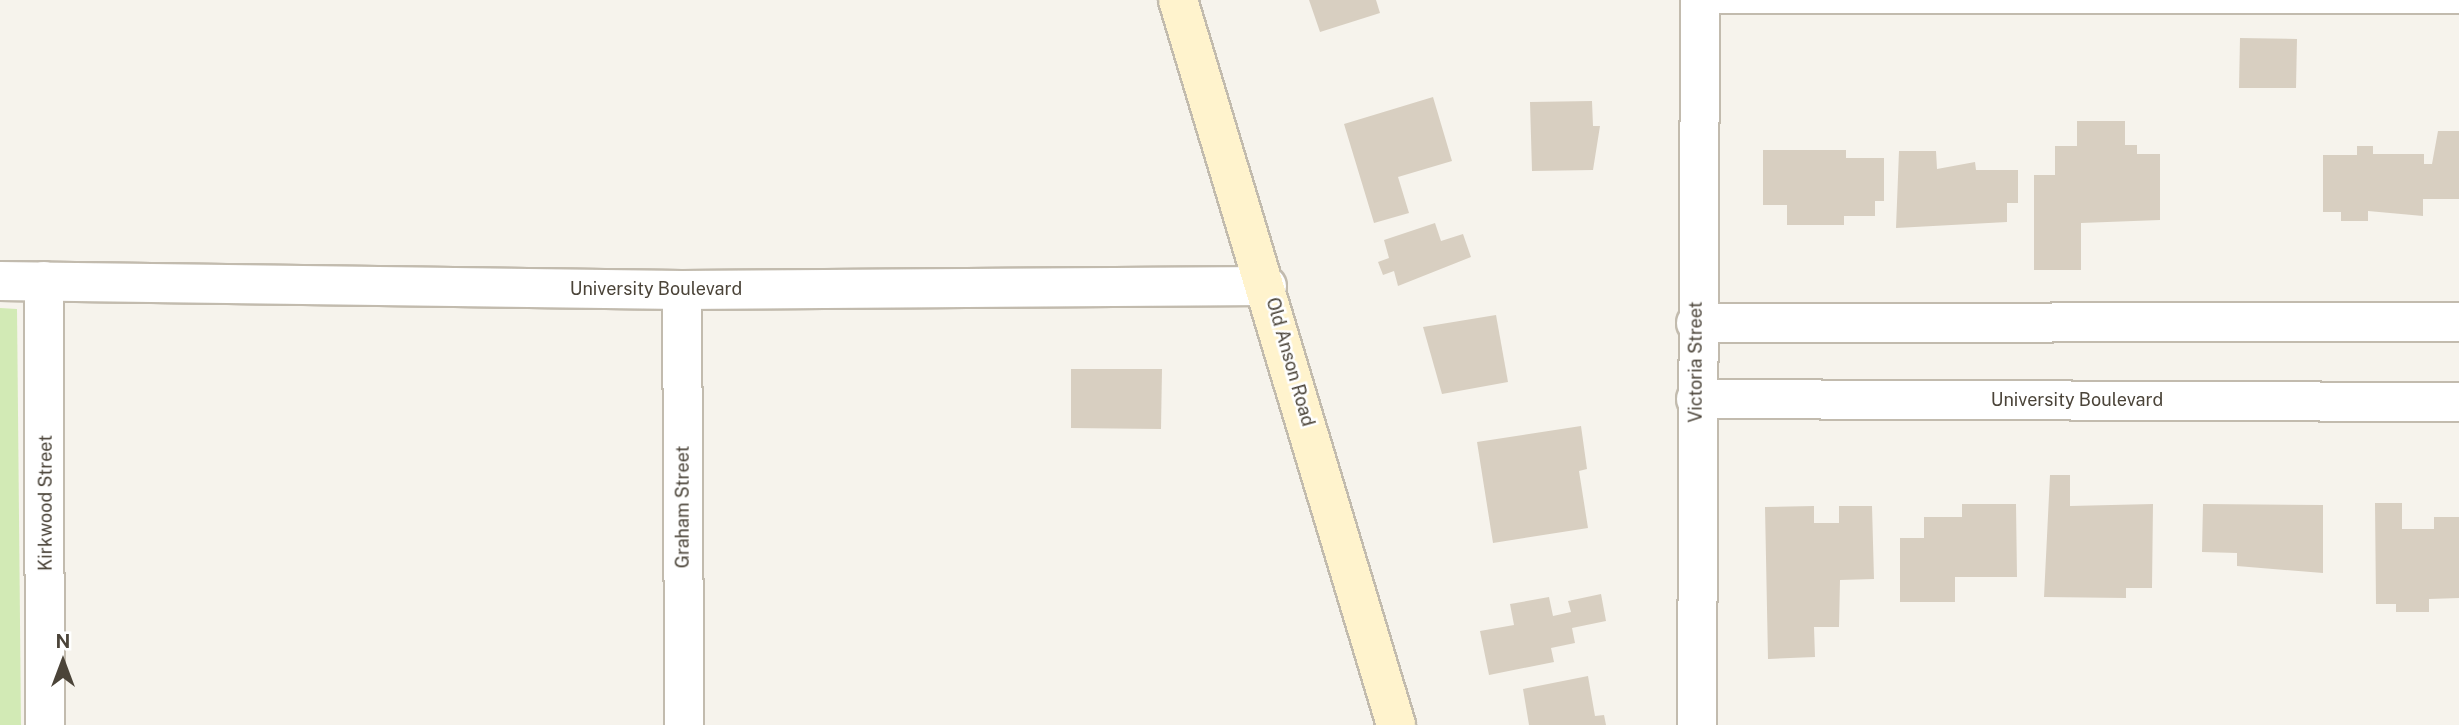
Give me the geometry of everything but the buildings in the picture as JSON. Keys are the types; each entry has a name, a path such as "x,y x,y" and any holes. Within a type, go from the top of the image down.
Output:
{"main road":[{"name":"Old Anson Road","path":"1178,0 1267,286 1396,725"}],"street":[{"name":"Victoria Street","path":"1697,725 1696,323 1700,1"},
{"name":"University Boulevard","path":"0,281 682,290 1267,286"},
{"name":"Kirkwood Street","path":"44,281 45,725"},
{"name":"Graham Street","path":"682,290 684,725"},
{"path":"1696,323 2459,322"},
{"name":"University Boulevard","path":"1696,399 2459,401"}],"lane":[{"path":"1700,1 2459,2"}],"green space":[{"path":"0,308 17,309 21,725 0,725"}]}
